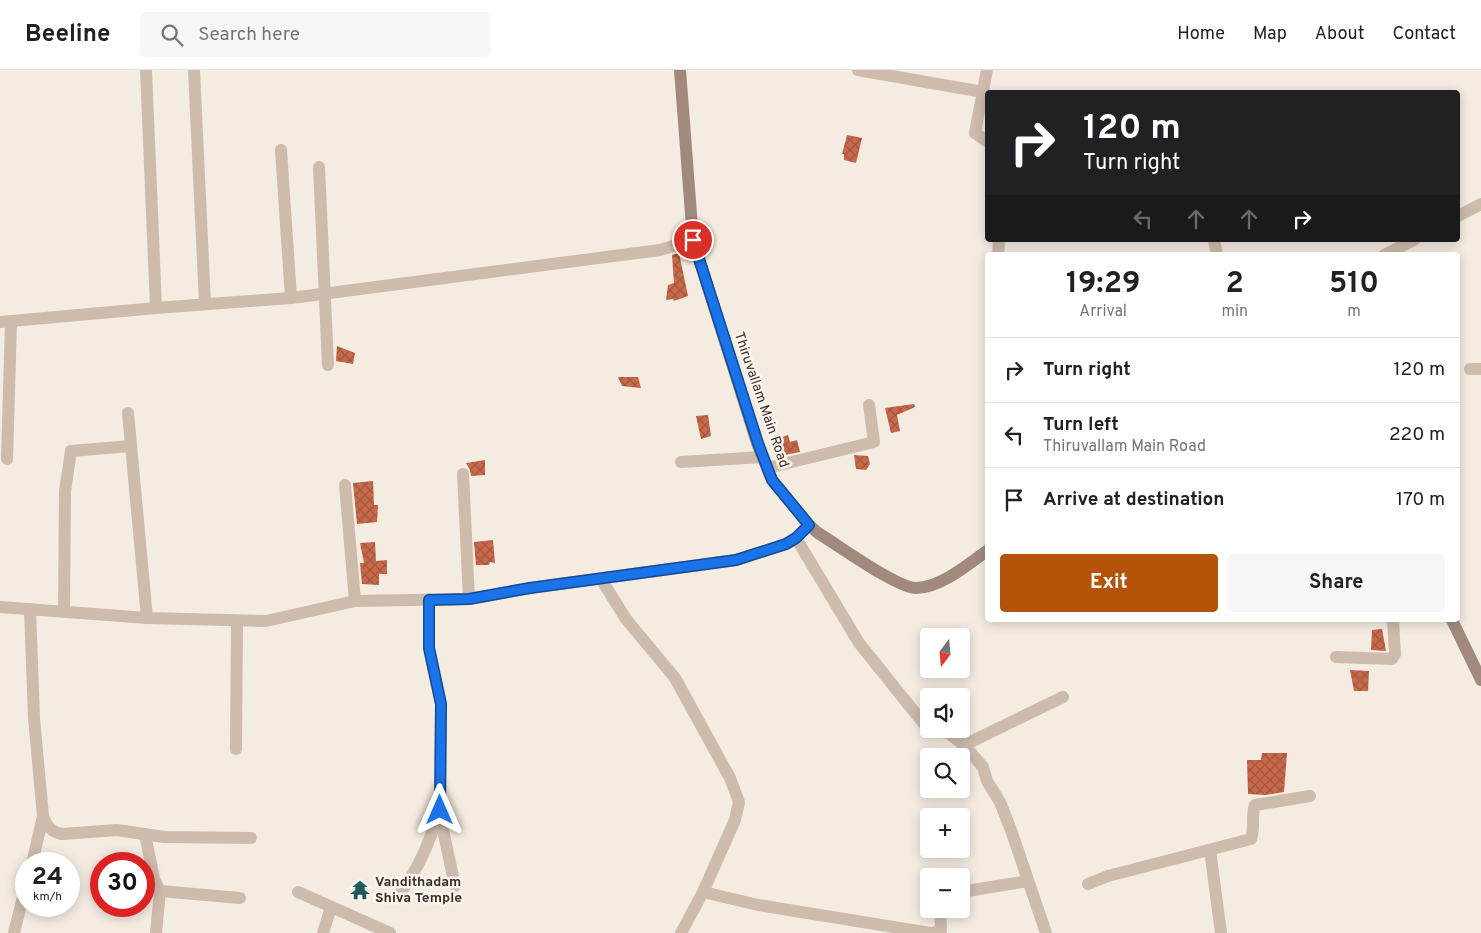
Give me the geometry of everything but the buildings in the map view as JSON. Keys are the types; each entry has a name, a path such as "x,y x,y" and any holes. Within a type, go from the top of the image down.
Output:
{"main road":[{"name":"Thiruvallam Main Road","path":"680,70 693,240 772,480 809,525 818,533 905,586 916,588 939,581 960,570 985,552"},
{"path":"1453,622 1481,680"}],"street":[{"path":"146,70 156,308"},
{"path":"194,70 205,304"},
{"path":"858,70 982,92"},
{"path":"985,140 975,133 987,70"},
{"path":"281,150 291,298"},
{"path":"319,166 328,365"},
{"path":"1460,215 1481,204"},
{"path":"8,459 6,322 326,294 660,250 693,240"},
{"path":"1390,252 1410,242"},
{"path":"681,462 765,462 874,442 868,405"},
{"path":"128,413 147,618"},
{"path":"64,612 65,491 70,452 131,446"},
{"path":"463,474 469,599"},
{"path":"345,485 355,601"},
{"path":"0,607 147,618 266,621 355,601 469,599 530,588 736,560 761,553 796,538 809,525"},
{"path":"796,538 859,643 920,719"},
{"path":"601,579 626,618 675,678 730,778 740,802 735,820 703,892 681,933"},
{"path":"429,600 429,648 441,704 440,810 455,886"},
{"path":"30,610 34,718 44,816 50,829 62,834 117,830 164,837 251,838"},
{"path":"236,749 238,621"},
{"path":"1336,657 1392,659 1395,655 1393,622"},
{"path":"964,744 1063,697"},
{"path":"956,738 964,744 983,767 987,781 1000,802 1046,933"},
{"path":"1088,884 1108,876 1251,839 1254,831 1252,813 1254,805 1310,796"},
{"path":"401,892 413,876 430,841 440,810"},
{"path":"35,852 44,816"},
{"path":"145,834 154,879 160,891 156,933"},
{"path":"1210,850 1222,933"},
{"path":"970,891 1028,881"},
{"path":"160,891 240,898"},
{"path":"298,892 390,933"},
{"path":"703,892 758,905 932,933 941,930 940,918"},
{"path":"323,933 331,907"},
{"path":"14,933 18,917"}],"place":[{"name":"Vandithadam Shiva Temple","path":"360,890"}],"route":[{"path":"440,810 441,704 429,648 429,600 469,599 530,588 690,568 736,560 786,544 796,538 809,525 772,480 758,443 693,240"}]}
